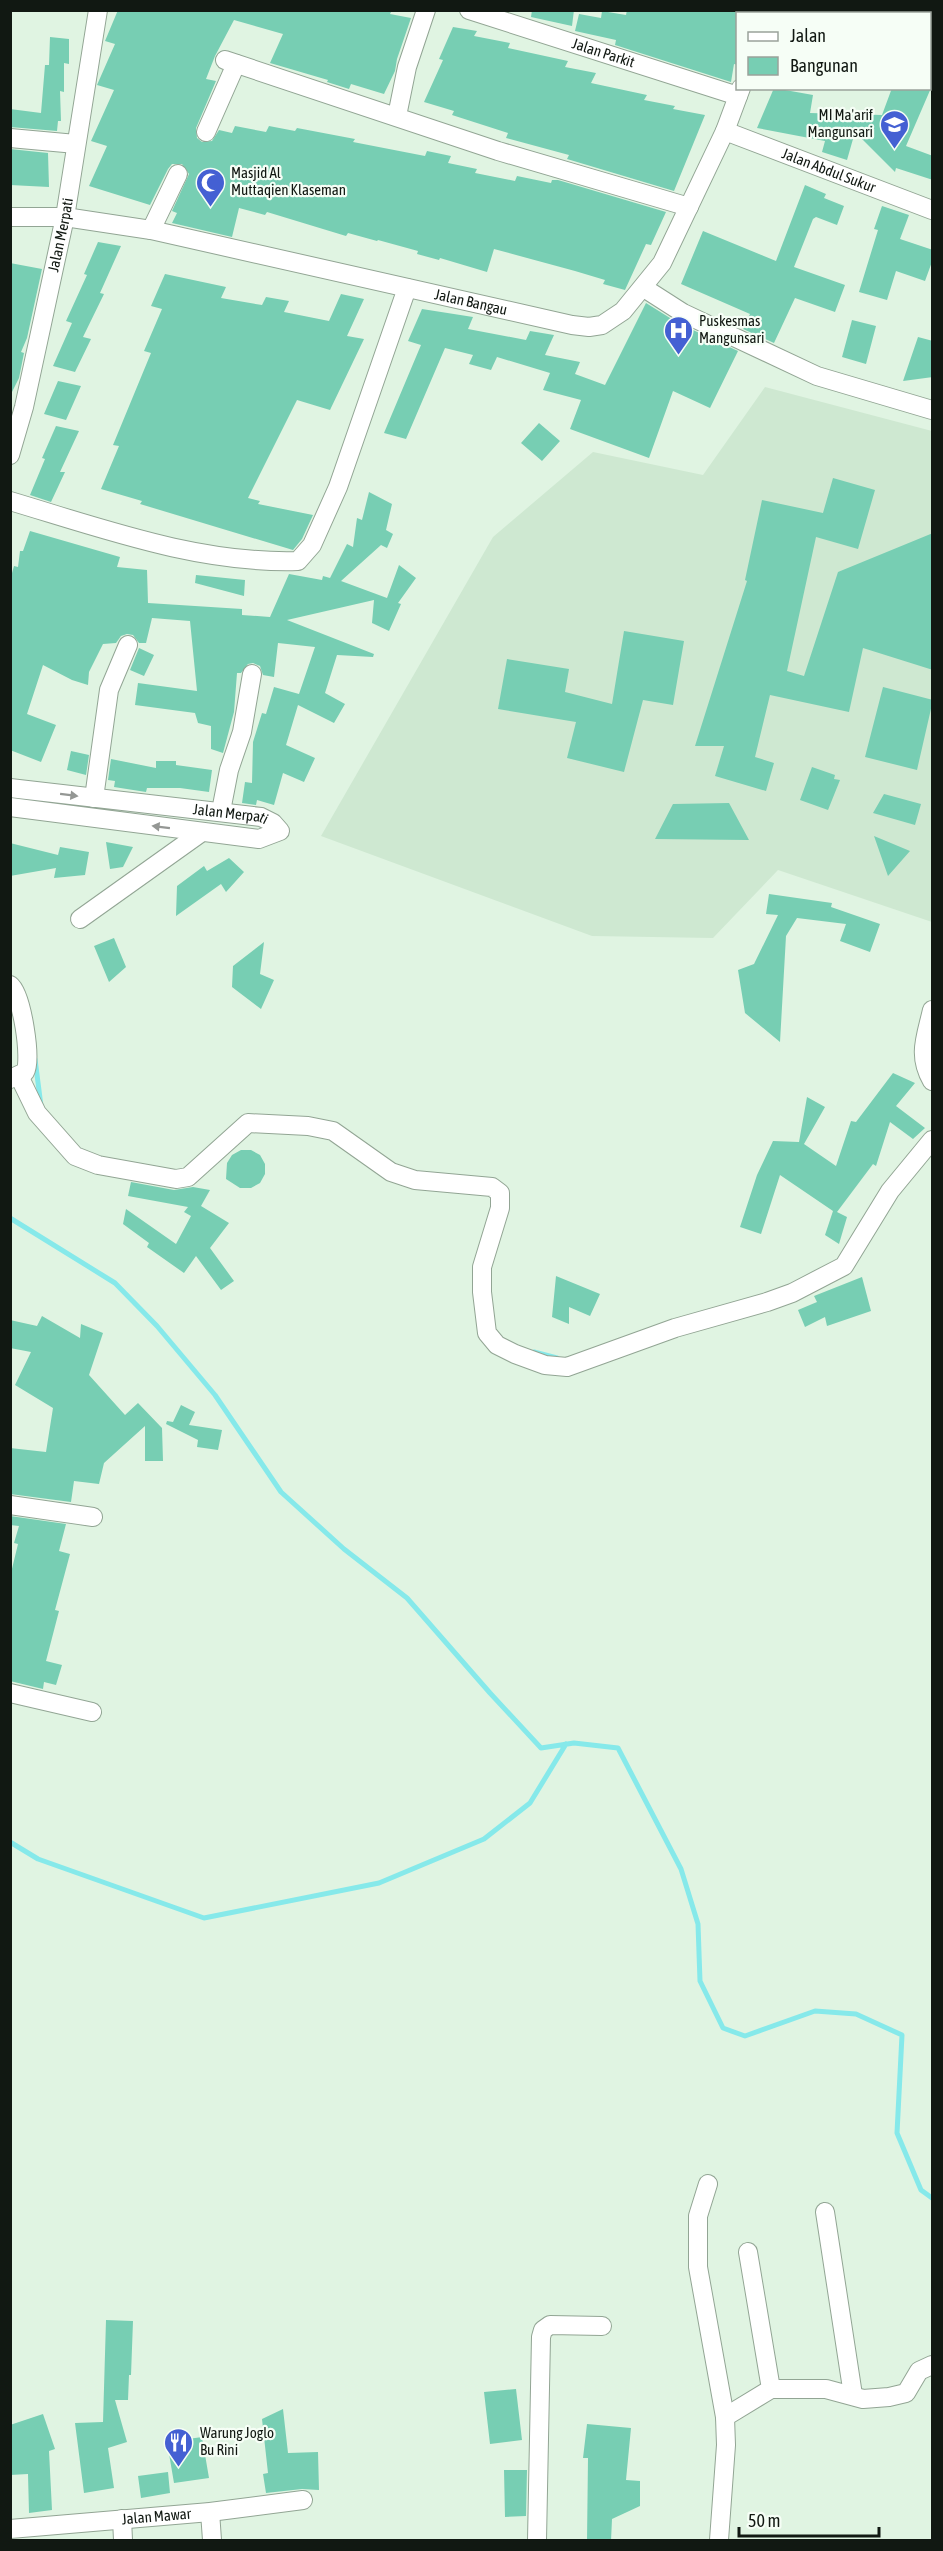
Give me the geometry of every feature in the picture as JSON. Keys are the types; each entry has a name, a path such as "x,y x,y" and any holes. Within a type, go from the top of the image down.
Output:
{"street":[{"name":"Jalan Merpati","path":"10,455 17,405 65,217 98,10"},
{"path":"397,116 407,67 426,10"},
{"name":"Jalan Parkit","path":"468,10 740,92"},
{"path":"206,132 231,62 498,151 689,207"},
{"name":"Jalan Bangau","path":"10,217 65,217 151,230 589,327 602,325 623,311 662,263 725,131 740,92"},
{"name":"Jalan Abdul Sukur","path":"725,131 933,210"},
{"path":"10,138 76,144"},
{"path":"151,230 178,174"},
{"path":"10,501 129,536 220,557 260,562 298,561 312,545 338,487 407,288"},
{"path":"644,288 683,313 817,376 933,410"},
{"path":"94,798 109,690 128,645"},
{"path":"221,811 229,770 242,732 252,674"},
{"name":"Jalan Merpati","path":"10,788 261,817 273,823 280,831 259,839 10,807"},
{"path":"80,919 202,832"},
{"path":"10,986 16,990 20,1004 28,1060 27,1069 15,1077 37,1113 75,1156 98,1165 176,1179 188,1177 248,1123 278,1124 333,1131 390,1172 415,1180 492,1187 500,1193 500,1208 482,1268 482,1292 487,1333 497,1345 545,1365 567,1367 675,1328 767,1302 792,1293 844,1266 890,1191 933,1140"},
{"path":"933,1010 922,1052 925,1068 933,1081"},
{"path":"10,1505 93,1517"},
{"path":"10,1694 92,1712"},
{"path":"708,2184 698,2216 698,2267 725,2417 726,2445 719,2541"},
{"path":"825,2212 853,2395"},
{"path":"747,2252 771,2389"},
{"path":"537,2541 541,2337 543,2331 550,2325 602,2326"},
{"path":"725,2417 771,2389 826,2389 863,2399 906,2393 919,2371 933,2364"},
{"name":"Jalan Mawar","path":"10,2529 210,2512 303,2500"},
{"path":"210,2512 212,2541"},
{"path":"122,2519 123,2541"}],"shaded area":[{"path":"765,387 932,431 932,922 778,870 713,938 592,936 321,836 493,537 593,452 703,475"}],"building":[{"path":"118,10 392,10 390,14 411,18 395,71 384,94 351,84 349,89 327,82 328,80 270,63 283,34 234,20 206,79 216,81 196,128 197,138 202,142 212,141 219,130 232,133 235,126 266,132 269,126 295,131 297,128 425,156 427,151 451,156 448,163 477,169 475,173 515,181 517,176 551,183 552,180 558,180 666,212 651,245 646,244 625,290 603,284 605,280 494,249 487,272 440,258 439,260 417,254 418,251 378,240 348,233 346,236 267,212 265,215 239,208 232,237 172,223 177,213 172,211 189,174 182,164 172,164 168,169 150,205 89,186 107,146 91,141 114,90 97,85 115,44 105,41"},
{"path":"532,10 574,10 572,26 531,17"},
{"path":"627,10 738,10 736,12 736,64 734,64 731,82 615,45 616,40 575,31 579,14 601,18 602,11 626,15"},
{"path":"453,27 477,31 474,36 510,43 508,48 568,61 565,67 596,73 591,83 647,95 644,100 675,106 673,109 705,115 674,191 567,159 569,155 506,138 508,133 452,115 454,111 424,102 443,60 439,59"},
{"path":"50,37 69,39 69,64 64,63 64,92 60,91 61,121 58,121 57,131 10,127 10,109 41,113 45,65 49,65"},
{"path":"773,90 813,95 810,113 882,115 891,90 930,90 906,146 933,156 933,180 896,168 895,172 855,132 847,160 822,152 825,141 757,128"},
{"path":"10,149 48,153 49,187 10,185"},
{"path":"805,185 826,194 824,198 844,206 837,225 816,217 813,219 794,267 845,285 835,312 795,298 774,343 743,329 750,314 681,284 703,231 776,261"},
{"path":"882,206 909,215 900,239 933,250 933,259 925,281 896,271 887,300 859,292 878,230 874,229"},
{"path":"98,242 121,246 100,293 104,294 83,337 91,339 75,372 53,366 72,323 66,321 87,275 84,274"},
{"path":"10,263 42,269 27,338 21,352 24,353 19,378 10,396"},
{"path":"165,274 226,287 221,298 262,305 266,297 289,301 284,312 329,321 341,294 364,299 347,336 364,339 330,410 297,400 248,498 260,501 258,504 313,515 302,539 293,550 140,504 142,501 101,489 119,446 113,445 151,353 144,351 162,309 151,306"},
{"path":"646,303 678,323 738,351 710,408 673,391 649,458 570,429 581,400 543,390 550,373 497,357 491,370 469,364 473,355 445,348 406,439 384,433 421,345 408,341 422,309 473,317 468,329 526,340 530,331 554,335 545,355 580,362 575,374 605,385"},
{"path":"852,320 876,326 866,364 842,357"},
{"path":"918,337 933,341 933,377 903,381"},
{"path":"58,381 81,386 66,420 44,414"},
{"path":"539,423 560,441 542,461 521,443"},
{"path":"56,426 79,431 60,472 65,472 51,502 30,495 45,459 42,458"},
{"path":"833,478 875,490 858,549 816,537 787,671 804,676 838,572 933,533 933,670 863,648 849,712 770,695 755,757 774,763 766,791 715,776 724,746 695,746 747,581 745,580 762,500 823,513"},
{"path":"369,492 392,504 386,530 393,534 387,548 381,545 341,581 387,598 399,565 416,578 398,603 401,604 389,631 372,623 374,600 287,620 374,654 373,657 337,655 325,693 345,704 334,723 298,705 286,745 315,758 304,782 283,773 274,805 257,800 256,805 242,803 245,782 252,783 253,742 262,713 266,714 274,687 299,694 315,647 278,643 274,677 263,675 260,666 253,663 248,664 241,673 237,673 234,712 223,753 211,749 211,726 198,723 195,713 135,705 138,683 197,691 190,621 152,618 146,643 139,643 133,635 127,634 121,636 116,643 103,644 89,672 88,685 72,680 43,665 27,714 56,725 41,762 10,750 10,580 14,566 18,567 20,551 23,551 30,531 120,557 117,567 147,570 148,603 242,609 242,615 270,617 289,574 322,580 323,576 330,578 347,544 353,547 357,518 362,520"},
{"path":"196,575 245,580 244,596 195,583"},
{"path":"624,631 684,641 673,705 643,700 624,772 567,758 576,722 498,709 507,659 569,669 565,692 612,704"},
{"path":"139,648 154,655 144,676 130,670"},
{"path":"883,687 933,700 917,770 865,757"},
{"path":"71,751 89,755 86,775 67,770"},
{"path":"111,759 156,768 156,761 176,761 176,765 212,770 209,792 180,788 147,788 146,792 114,787 115,781 108,780"},
{"path":"812,767 835,775 834,779 840,780 828,810 800,800"},
{"path":"884,794 921,804 915,825 873,813"},
{"path":"729,803 749,840 655,839 673,804"},
{"path":"874,836 910,851 888,876"},
{"path":"106,842 133,847 123,867 110,869"},
{"path":"10,843 58,855 60,847 89,852 85,875 54,878 56,868 10,876"},
{"path":"229,858 244,872 226,892 221,884 176,916 177,886 204,866 207,871"},
{"path":"769,894 832,903 831,907 880,924 870,952 840,941 846,924 797,918 786,936 780,1042 745,1013 738,970 754,964 778,915 766,914"},
{"path":"114,938 126,967 109,982 94,946"},
{"path":"264,942 260,974 274,980 261,1009 232,987 233,966"},
{"path":"893,1073 915,1083 896,1106 925,1128 913,1139 890,1122 876,1166 873,1164 837,1212 847,1217 839,1244 825,1235 833,1211 780,1175 761,1234 740,1227 757,1175 773,1141 799,1142 807,1097 825,1107 804,1144 836,1166 851,1121 856,1122"},
{"path":"241,1150 251,1150 260,1155 265,1164 265,1174 260,1183 251,1188 240,1188 226,1179 227,1163 232,1155"},
{"path":"131,1182 174,1190 193,1187 210,1190 201,1206 229,1223 210,1248 234,1281 221,1290 196,1256 184,1273 147,1247 149,1243 123,1224 126,1209 176,1244 191,1216 184,1212 188,1207 128,1196"},
{"path":"556,1276 600,1294 590,1316 569,1307 569,1324 552,1317"},
{"path":"862,1277 871,1311 827,1326 825,1317 805,1327 798,1310 817,1302 814,1296"},
{"path":"42,1316 80,1338 81,1324 103,1333 89,1375 125,1415 138,1403 162,1428 163,1461 145,1461 145,1426 104,1463 99,1484 74,1481 71,1502 10,1494 10,1448 46,1452 53,1408 15,1385 31,1352 10,1348 10,1320 37,1326"},
{"path":"181,1405 195,1412 189,1425 222,1430 218,1450 197,1447 198,1440 166,1424 167,1421 173,1422"},
{"path":"10,1516 66,1524 59,1551 70,1554 55,1610 59,1611 46,1661 62,1665 56,1685 44,1682 43,1689 10,1681 10,1577 18,1544 14,1543 19,1526 10,1525"},
{"path":"106,2320 133,2321 128,2400 115,2400 127,2442 108,2448 114,2488 84,2493 75,2423 103,2422"},
{"path":"516,2389 522,2440 490,2444 484,2392"},
{"path":"283,2409 288,2453 318,2452 319,2490 302,2489 266,2493 263,2474 268,2473 262,2419"},
{"path":"43,2414 55,2449 49,2451 52,2510 29,2513 28,2474 10,2475 10,2425"},
{"path":"587,2424 631,2428 626,2480 640,2481 640,2506 612,2519 611,2541 587,2541 588,2458 583,2458"},
{"path":"202,2437 209,2478 174,2483 167,2442"},
{"path":"504,2470 527,2470 526,2516 505,2517"},
{"path":"168,2472 170,2493 141,2498 138,2476"}],"waterway":[{"path":"35,1059 41,1106"},
{"path":"10,1218 115,1283 157,1326 215,1395 281,1492 344,1549 407,1598 541,1748 574,1743 618,1748 681,1869 698,1924 700,1981 723,2028 745,2036 815,2011 856,2014 902,2035 897,2133 921,2190 932,2198"},
{"path":"534,1352 557,1358"},
{"path":"10,1842 38,1859 204,1918 379,1883 484,1839 530,1803 566,1744"}],"place":[{"name":"MI Ma'arif Mangunsari","path":"894,150"},
{"name":"Masjid Al Muttaqien Klaseman","path":"210,208"},
{"name":"Puskesmas Mangunsari","path":"678,356"},
{"name":"Warung Joglo Bu Rini","path":"179,2468"}]}
